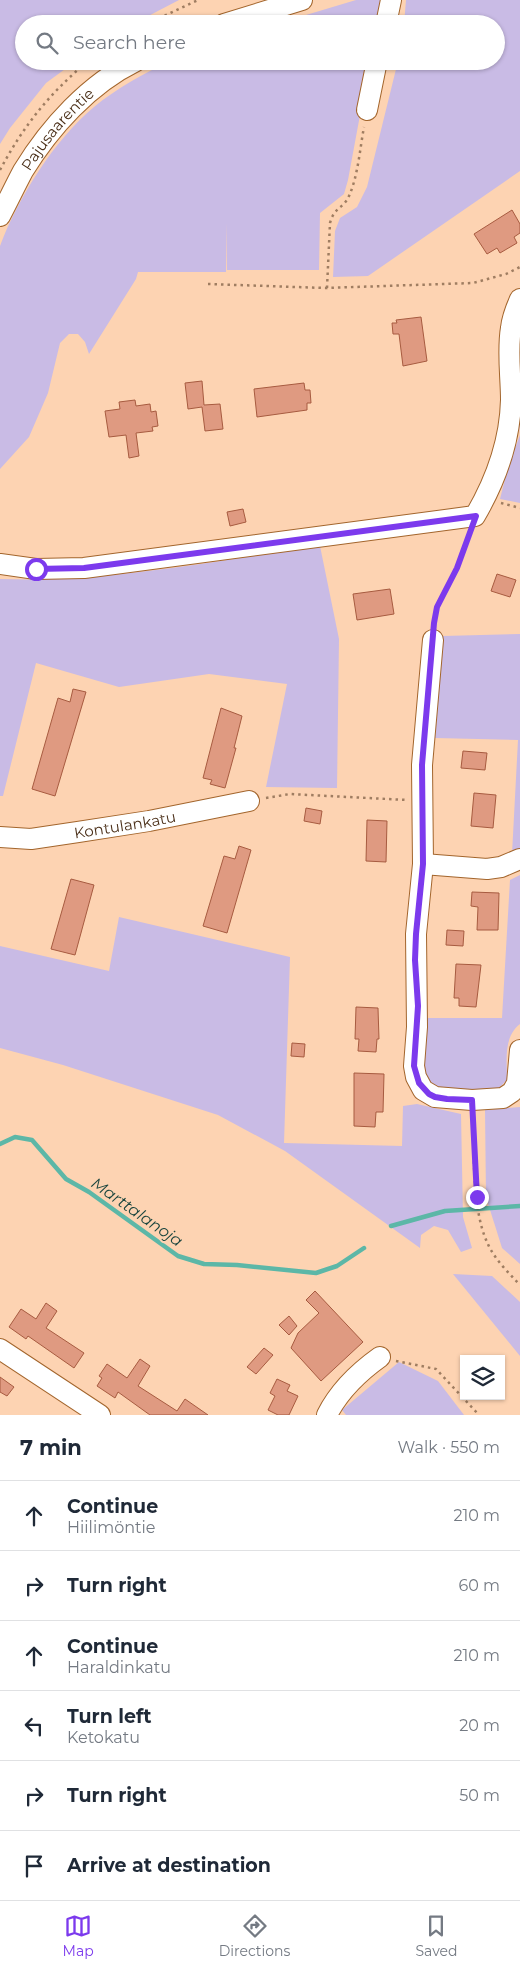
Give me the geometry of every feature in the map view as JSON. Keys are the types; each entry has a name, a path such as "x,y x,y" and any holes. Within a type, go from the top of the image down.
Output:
{"street":[{"path":"253,15 302,0"},
{"path":"388,15 391,0"},
{"name":"Pajusaarentie","path":"0,216 24,171 57,124 89,93 121,70"},
{"path":"367,110 376,70"},
{"path":"0,564 36,569 84,568 476,516 498,472 506,439 511,401 510,330 512,318 520,298"},
{"path":"433,640 422,765 423,864 415,960 418,1020 414,1066 416,1077 423,1090 435,1097 472,1100 497,1099 508,1096 515,1088 519,1075 520,1050"},
{"name":"Kontulankatu","path":"0,838 31,839 150,821 249,800"},
{"path":"423,864 487,869 501,867 520,859"},
{"path":"0,1349 100,1415"},
{"path":"327,1415 335,1401 356,1376 380,1357"}],"path":[{"path":"166,15 198,0"},
{"path":"0,170 41,105 78,70"},
{"path":"326,288 330,223 332,215 345,202 352,188 367,110"},
{"path":"208,284 326,288 473,283 506,274 520,267"},
{"path":"433,640 437,607 457,568 476,516"},
{"path":"249,800 290,794 422,801"},
{"path":"472,1100 480,1223 495,1256 520,1285"},
{"path":"380,1357 436,1369 480,1415"}],"shaded area":[{"path":"0,0 179,0 150,15 15,15 15,70 64,70 46,83 10,128 0,144"},
{"path":"356,0 383,0 379,15 306,15"},
{"path":"406,0 520,0 520,171 368,276 333,277 335,231 340,218 357,207 367,187 396,70 505,70 505,15 405,15"},
{"path":"152,70 368,70 344,194 320,213 319,270 227,270 227,223 226,272 138,272 136,279 89,354 85,342 78,334 69,334 60,343 48,393 29,437 0,469 0,246 27,190 51,153 65,136 94,107"},
{"path":"520,321 520,435 517,375"},
{"path":"520,435 520,503 500,499 508,467"},
{"path":"320,546 339,639 337,788 266,787 287,684 209,674 119,687 36,663 3,796 0,796 0,579 80,578 160,570"},
{"path":"520,634 520,849 512,854 518,740 435,738 443,636"},
{"path":"520,875 520,1024 508,1042 507,1080 499,1088 439,1091 424,1079 421,1060 424,1018 502,1018 510,880"},
{"path":"119,917 290,957 284,1143 402,1146 403,1106 417,1104 461,1114 463,1217 472,1248 461,1252 448,1230 434,1226 421,1235 420,1248 285,1151 218,1115 63,1065 0,1048 0,946 109,971"},
{"path":"520,1107 520,1264 502,1248 486,1197 485,1110"},
{"path":"453,1274 492,1276 520,1302 520,1356"},
{"path":"399,1362 438,1381 464,1415 346,1415 342,1410"}],"building":[{"path":"512,210 520,224 520,233 514,237 517,243 500,253 497,248 487,254 474,234"},
{"path":"421,317 427,361 403,366 399,334 393,334 392,323 397,323 396,320"},
{"path":"202,381 204,405 220,404 223,429 205,431 202,407 188,409 185,383"},
{"path":"304,383 305,390 310,390 311,403 307,403 307,410 257,417 254,389"},
{"path":"135,400 136,406 150,404 151,412 156,411 158,426 152,427 153,431 136,433 139,456 129,458 126,435 109,437 105,411 120,409 119,402"},
{"path":"243,509 246,522 230,526 227,512"},
{"path":"497,574 516,580 510,597 491,591"},
{"path":"390,589 394,614 357,620 353,594"},
{"path":"73,689 86,692 55,796 32,789 58,698 70,702"},
{"path":"221,708 242,716 234,748 236,748 225,788 210,784 212,780 203,778"},
{"path":"463,751 487,753 485,770 461,768"},
{"path":"474,793 496,795 493,828 471,826"},
{"path":"306,808 322,811 320,824 304,821"},
{"path":"367,820 387,821 386,862 366,861"},
{"path":"239,846 251,850 227,933 203,926 224,856 235,859"},
{"path":"71,879 94,885 75,955 51,949"},
{"path":"472,892 499,893 498,930 477,930 478,907 471,906"},
{"path":"447,930 464,931 463,946 446,945"},
{"path":"456,964 481,965 476,1007 459,1006 459,998 454,998"},
{"path":"356,1007 378,1008 379,1039 377,1039 376,1052 358,1051 359,1039 355,1039"},
{"path":"292,1043 305,1044 304,1057 291,1056"},
{"path":"354,1073 384,1074 383,1112 376,1112 375,1127 354,1126"},
{"path":"315,1291 363,1342 321,1381 291,1348 298,1333 319,1313 306,1300"},
{"path":"46,1303 57,1311 46,1328 84,1353 74,1368 28,1336 26,1339 9,1327 21,1309 36,1319"},
{"path":"289,1316 297,1326 289,1335 279,1325"},
{"path":"264,1348 273,1355 256,1374 247,1367"},
{"path":"140,1359 150,1366 138,1386 177,1411 185,1399 208,1415 150,1415 118,1392 115,1398 97,1386 102,1378 99,1376 107,1364 127,1378"},
{"path":"0,1377 14,1387 7,1396 0,1392"},
{"path":"277,1379 290,1385 287,1391 298,1396 289,1415 278,1415 268,1410 275,1396 270,1393"}],"waterway":[{"name":"Marttalanoja","path":"0,1144 15,1137 32,1140 66,1179 89,1192 178,1256 204,1264 237,1265 316,1273 337,1266 364,1248"},
{"name":"Marttalanoja","path":"391,1226 445,1211 520,1206"}],"route":[{"path":"36,569 84,568 476,516 457,568 437,607 434,623 422,765 423,864 416,934 415,960 418,1006 414,1066 419,1083 423,1090 429,1094 447,1099 472,1100 477,1197"}]}
